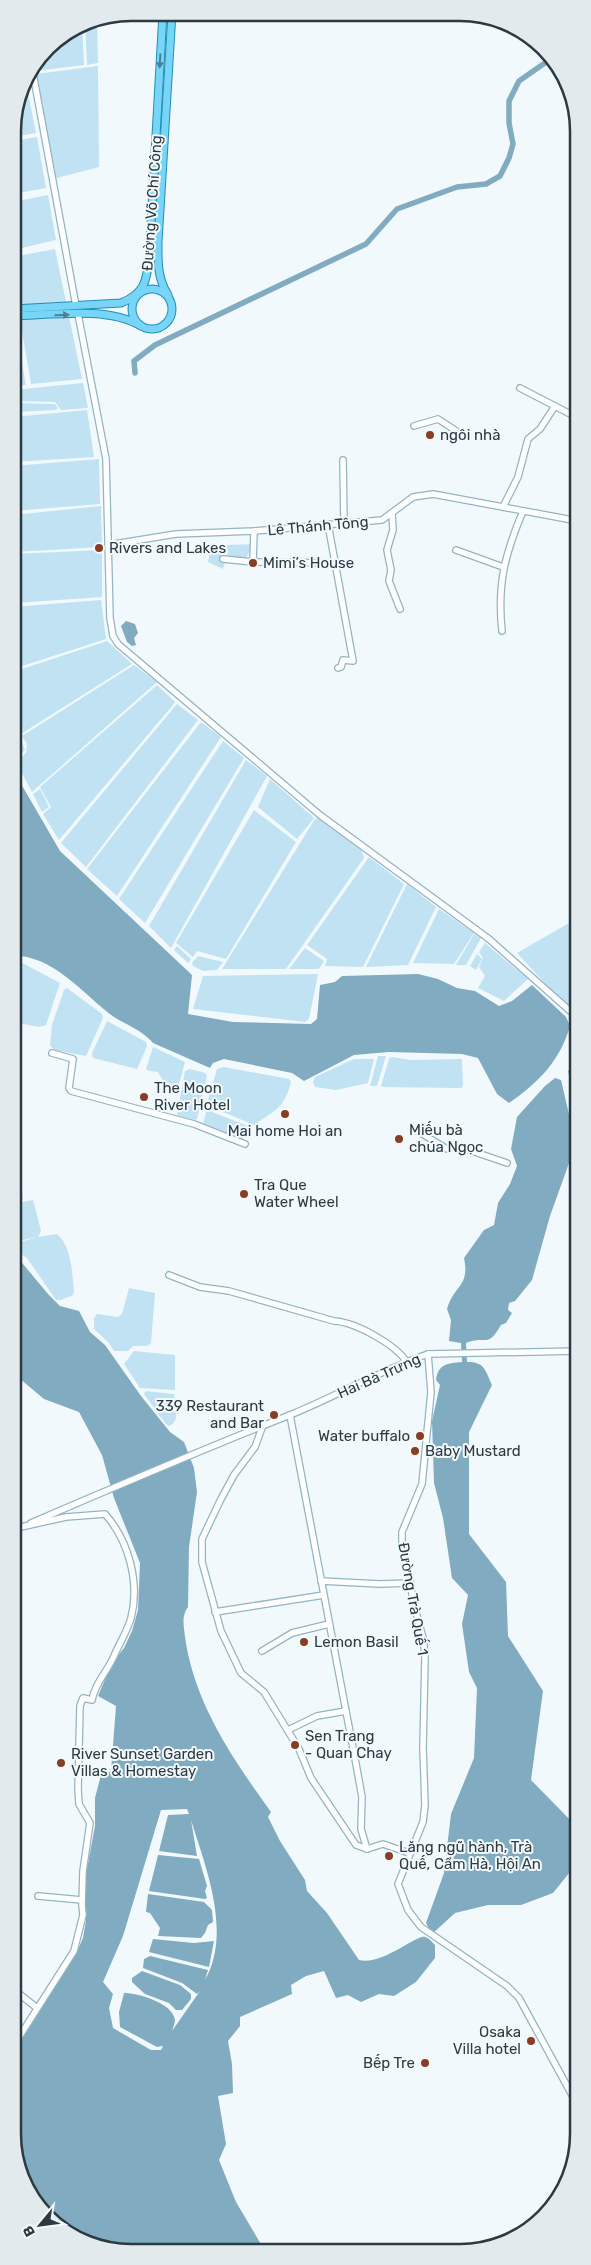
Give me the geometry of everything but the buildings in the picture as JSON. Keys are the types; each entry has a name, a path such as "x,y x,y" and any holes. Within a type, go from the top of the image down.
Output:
{"main road":[{"name":"Đường Võ Chí Công","path":"136,296 144,286 149,266 163,21"},
{"name":"Đường Võ Chí Công","path":"168,296 162,287 159,273 158,242 172,21"},
{"path":"21,308 121,303 142,291 155,289 168,296 173,308 165,325 153,329 119,316 78,314 21,316"},
{"path":"136,296 132,309 133,316 141,326"}],"street":[{"path":"34,80 76,306"},
{"path":"78,314 106,459 110,618 113,636 118,644 320,815 489,939 570,1011"},
{"path":"520,388 570,414"},
{"path":"503,507 518,477 528,439 540,429 555,406"},
{"path":"414,426 438,419 461,434"},
{"path":"343,460 344,523"},
{"name":"Lê Thánh Tông","path":"108,545 176,534 254,531 382,520 413,497 433,494 570,520"},
{"path":"502,631 499,609 503,567 523,512"},
{"path":"392,513 393,530 387,550 391,570 389,581 400,610"},
{"path":"328,524 353,661 343,660 341,667 338,668"},
{"path":"253,562 254,531"},
{"path":"456,550 503,567"},
{"path":"223,559 253,562 336,564"},
{"path":"52,1053 73,1059 68,1088 71,1091 194,1124 245,1144"},
{"path":"416,1130 447,1149 460,1147 507,1163"},
{"path":"169,1274 200,1287 229,1291 334,1321 342,1321 383,1340 407,1362"},
{"name":"Hai Bà Trưng","path":"21,1527 191,1454 290,1415 428,1354 570,1351"},
{"name":"Đường Trà Quế 1","path":"428,1354 431,1392 422,1484 402,1532 402,1543 413,1601 423,1638 425,1656 423,1748 426,1805 422,1822 398,1884 408,1910 421,1926 507,1986 519,1998 570,2090"},
{"path":"290,1415 292,1435 362,1797 361,1829 367,1849"},
{"path":"263,1425 254,1447 220,1501 202,1539 202,1562 221,1632 241,1673 264,1692 299,1749 311,1778 359,1848 367,1849 382,1844 409,1852"},
{"path":"21,1527 66,1517 105,1514 121,1537 126,1548 132,1575 133,1603 127,1628 108,1666 94,1688 92,1700 83,1698 80,1706 78,1789 80,1804 90,1823 83,1870 82,1900 84,1915 74,1951 21,2034"},
{"path":"321,1581 380,1584 410,1583"},
{"path":"215,1612 324,1596"},
{"path":"262,1651 291,1633 330,1624"},
{"path":"288,1730 317,1716 346,1711"},
{"path":"38,1896 82,1900"},
{"path":"21,1995 37,2008"}],"shaded area":[{"path":"97,27 98,63 87,65 85,32"},
{"path":"82,33 84,65 40,71 59,48"},
{"path":"98,66 99,167 53,179 36,76 38,74"},
{"path":"28,93 36,133 21,136 22,117"},
{"path":"37,137 46,188 21,193 21,140"},
{"path":"48,195 56,240 21,248 21,200"},
{"path":"55,249 82,379 31,384 21,325 21,255"},
{"path":"21,358 26,385 21,385"},
{"path":"83,383 88,408 61,410 55,402 21,401 21,389"},
{"path":"21,403 55,404 58,408 56,410 21,412"},
{"path":"87,410 94,457 21,462 21,416"},
{"path":"99,459 100,504 21,510 21,465"},
{"path":"101,506 102,547 21,552 21,514"},
{"path":"254,544 246,558 228,556 227,545"},
{"path":"102,550 102,597 21,603 21,554"},
{"path":"210,552 227,555 223,569 208,562"},
{"path":"101,600 106,639 21,666 21,606"},
{"path":"126,621 135,624 138,633 134,638 136,645 132,646 127,642 121,626"},
{"path":"107,641 132,664 21,734 21,669"},
{"path":"134,665 157,682 32,792 21,771 21,758 26,753 27,744 22,736"},
{"path":"157,685 175,702 59,840 43,814 51,807 40,787"},
{"path":"177,704 198,720 86,867 61,843"},
{"path":"201,722 221,737 117,896 87,869"},
{"path":"21,740 25,750 21,754"},
{"path":"223,741 244,758 145,923 119,899"},
{"path":"246,760 267,776 171,948 149,926"},
{"path":"270,779 314,818 297,839 258,807"},
{"path":"21,784 60,851 192,975 188,1014 233,1022 311,1024 317,1019 320,985 335,982 342,976 418,974 438,979 457,988 475,991 499,1006 512,1001 532,985 566,1017 570,1026 566,1039 547,1070 509,1103 497,1094 478,1058 462,1054 389,1052 354,1055 304,1081 292,1073 224,1059 213,1063 210,1068 153,1043 140,1032 103,1009 59,972 47,964 21,956"},
{"path":"40,789 49,807 42,812 33,794"},
{"path":"254,810 296,842 226,959 197,951 193,957 176,943"},
{"path":"318,818 361,850 364,858 286,969 222,969 315,819"},
{"path":"369,857 404,884 363,967 325,966 327,959 307,945"},
{"path":"407,884 436,907 408,965 366,967"},
{"path":"439,909 474,933 454,964 413,963"},
{"path":"569,923 570,1007 553,992 517,953"},
{"path":"474,934 481,938 466,965 456,965"},
{"path":"485,943 528,979 504,1001 478,988 485,976 479,967 483,958 479,952"},
{"path":"177,946 191,959 188,963 174,950"},
{"path":"305,948 324,961 319,969 289,969"},
{"path":"477,954 482,959 476,970 470,966"},
{"path":"198,956 223,962 217,970 203,971 193,966 192,963"},
{"path":"21,962 60,983 46,1025 39,1027 21,1024"},
{"path":"318,974 309,1019 305,1022 193,1009 203,976"},
{"path":"67,988 102,1014 103,1018 86,1056 54,1050 50,1045 52,1025 64,990"},
{"path":"107,1021 146,1042 147,1046 137,1069 93,1058 92,1053"},
{"path":"153,1047 185,1062 177,1086 165,1084 158,1072 146,1069"},
{"path":"378,1056 386,1056 377,1086 370,1086"},
{"path":"392,1057 411,1060 462,1059 462,1088 381,1086 389,1059"},
{"path":"354,1059 374,1059 368,1083 336,1090 315,1087 313,1082 315,1077"},
{"path":"224,1067 289,1079 291,1082 285,1098 278,1108 254,1125 209,1106 208,1100 217,1069"},
{"path":"190,1069 205,1073 207,1076 197,1119 194,1120 177,1115 185,1071"},
{"path":"555,1078 561,1080 570,1119 570,1160 550,1216 532,1280 515,1301 509,1303 508,1310 512,1313 506,1323 501,1325 493,1337 466,1343 467,1362 481,1365 492,1385 469,1432 469,1534 506,1582 508,1636 543,1691 531,1780 570,1820 570,1872 553,1893 521,1905 488,1905 455,1913 432,1934 426,1923 444,1873 451,1814 474,1758 477,1688 469,1672 462,1624 468,1595 452,1578 443,1518 434,1483 432,1421 440,1385 436,1380 439,1371 444,1365 462,1362 461,1343 449,1341 451,1320 447,1309 465,1275 464,1258 484,1230 494,1225 498,1203 510,1184 517,1166 511,1149 517,1117 545,1086"},
{"path":"207,1110 253,1128 243,1139 203,1123"},
{"path":"33,1200 41,1231 38,1237 21,1240 21,1202"},
{"path":"57,1234 62,1239 66,1246 72,1269 73,1295 56,1300 27,1258 21,1254 21,1242"},
{"path":"21,1262 60,1306 79,1311 90,1332 105,1345 141,1396 170,1432 184,1442 194,1468 197,1492 189,1547 188,1607 184,1614 185,1637 190,1661 197,1685 217,1729 229,1751 271,1812 268,1817 280,1841 305,1880 307,1891 327,1913 359,1960 378,1959 421,1937 425,1937 435,1945 435,1958 416,1982 394,1996 379,1994 361,2002 348,1995 336,1998 324,1971 306,1976 291,1985 292,1994 240,2017 240,2026 228,2041 232,2064 233,2093 218,2096 226,2144 219,2160 236,2202 261,2244 131,2244 110,2242 96,2238 65,2222 65,2200 44,2200 33,2183 25,2162 21,2134 21,2036 77,1952 83,1938 86,1920 84,1885 95,1826 95,1798 101,1775 111,1771 116,1706 98,1696 112,1663 124,1648 132,1631 138,1610 140,1563 114,1498 102,1455 79,1412 44,1399 21,1380","holes":["187,1809 189,1814 168,1815 159,1851 197,1856 191,1820 214,1900 216,1941 213,1961 205,1980 208,1970 150,1956 144,1959 143,1968 182,1983 197,1994 200,1991 172,2031 175,2020 173,2014 162,2004 146,1997 124,1993 119,2012 120,2027 157,2047 163,2046 161,2050 151,2050 113,2028 109,2008 113,1994 103,1982 123,1936 161,1810"]},
{"path":"129,1288 155,1293 151,1343 147,1346 133,1346 128,1351 114,1351 109,1343 94,1329 94,1318 97,1314 118,1317 122,1314"},
{"path":"134,1351 175,1355 175,1390 140,1388 124,1364"},
{"path":"146,1391 174,1394 176,1417 173,1424 169,1426 166,1424 144,1394"},
{"path":"158,1855 199,1859 207,1886 205,1891 207,1898 149,1891"},
{"path":"148,1894 204,1902 212,1910 213,1922 208,1925 201,1938 158,1936 160,1928 150,1913 146,1912"},
{"path":"153,1939 194,1943 214,1941 209,1967 149,1952"},
{"path":"142,1971 180,1985 191,1994 191,1999 182,2010 176,2010 169,2003 145,1994 132,1982 132,1978"}],"waterway":[{"path":"135,373 134,361 155,345 366,244 397,209 457,187 486,184 500,176 509,158 513,144 509,123 509,101 519,81 546,62"}],"place":[{"name":"ngôi nhà","path":"430,435"},
{"name":"Rivers and Lakes","path":"99,548"},
{"name":"Mimi’s House","path":"253,563"},
{"name":"The Moon River Hotel","path":"144,1097"},
{"name":"Mai home Hoi an","path":"285,1114"},
{"name":"Miếu bà chúa Ngọc","path":"399,1139"},
{"name":"Tra Que Water Wheel","path":"244,1194"},
{"name":"339 Restaurant and Bar","path":"274,1415"},
{"name":"Water buffalo","path":"420,1436"},
{"name":"Baby Mustard","path":"415,1451"},
{"name":"Lemon Basil","path":"304,1642"},
{"name":"Sen Trang - Quan Chay","path":"295,1745"},
{"name":"River Sunset Garden Villas & Homestay","path":"61,1763"},
{"name":"Lăng ngũ hành, Trà Quế, Cẩm Hà, Hội An","path":"389,1856"},
{"name":"Osaka Villa hotel","path":"531,2041"},
{"name":"Bếp Tre","path":"425,2063"}]}
